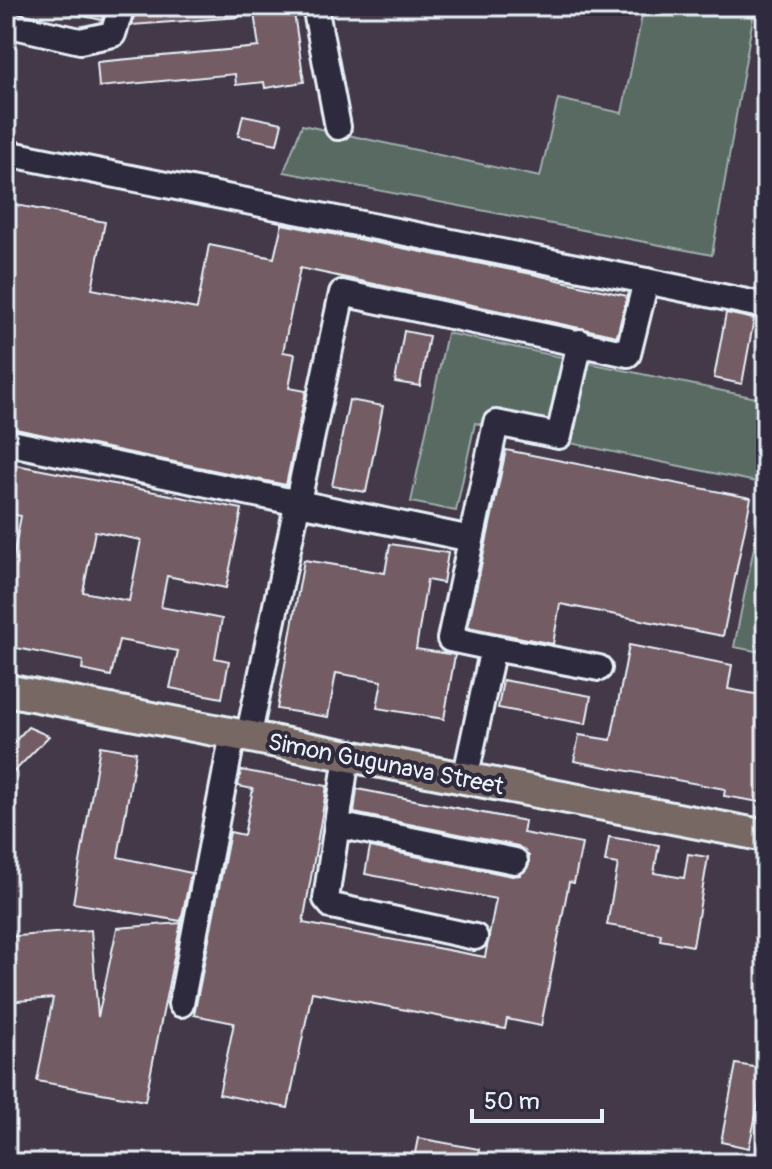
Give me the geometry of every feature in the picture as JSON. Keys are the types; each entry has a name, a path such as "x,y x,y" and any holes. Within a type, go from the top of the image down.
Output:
{"main road":[{"name":"Simon Gugunava Street","path":"6,690 766,836"}],"lane":[{"path":"6,24 80,41 113,34 122,6"},
{"path":"315,6 338,127"},
{"path":"6,153 756,304"},
{"path":"181,1004 240,736 297,503 342,293 628,354 646,281"},
{"path":"580,342 559,436 496,423 450,639 599,668"},
{"path":"6,442 471,539"},
{"path":"465,779 493,648"},
{"path":"347,756 326,899 332,906 475,937"},
{"path":"337,825 515,861"}],"green space":[{"path":"644,6 755,6 712,255 284,172 302,125 540,177 558,99 622,113"},
{"path":"447,333 766,400 766,459 761,483 475,423 456,511 411,502"},
{"path":"758,527 766,528 766,653 734,647"}],"building":[{"path":"66,6 106,6 102,20 65,12"},
{"path":"137,6 238,6 239,17 132,25"},
{"path":"253,6 293,6 304,82 265,88 264,82 236,85 235,74 99,87 97,62 259,47"},
{"path":"243,115 282,123 277,144 238,136"},
{"path":"6,203 105,222 92,289 197,309 209,245 274,258 282,224 627,296 617,336 300,268 283,352 295,354 289,388 306,391 286,485 6,427"},
{"path":"726,313 754,319 742,384 714,378"},
{"path":"404,331 429,336 420,386 395,382"},
{"path":"349,400 383,406 366,492 332,486"},
{"path":"506,450 751,498 723,636 560,604 553,644 468,627"},
{"path":"6,463 242,509 226,588 167,576 161,607 222,619 215,658 229,661 222,698 170,688 178,651 119,640 111,676 82,670 83,661 6,646 6,577 9,578 21,516 6,513","holes":["95,531 141,540 129,601 83,592"]},
{"path":"390,544 448,553 443,583 427,580 416,649 455,655 444,719 377,708 382,681 336,673 328,717 277,709 304,560 385,573"},
{"path":"629,645 732,665 728,689 766,696 766,803 724,796 725,789 574,761 579,735 611,740"},
{"path":"503,680 591,696 586,724 498,708"},
{"path":"28,727 49,736 6,780 6,751"},
{"path":"100,746 136,752 118,857 191,873 181,921 73,903"},
{"path":"241,770 327,786 303,923 485,957 496,899 365,874 370,847 512,876 520,875 529,865 529,856 518,846 354,813 357,789 525,821 523,833 582,844 574,883 569,882 541,1026 507,1019 505,1029 312,992 288,1108 219,1094 234,1023 194,1015 230,832 244,835 253,789 238,786"},
{"path":"609,837 659,845 654,873 684,878 688,854 708,857 693,946 660,940 661,934 607,925 618,864 605,862"},
{"path":"181,923 145,1101 37,1081 53,998 6,1002 6,937 91,930 98,1017 117,928"},
{"path":"736,1064 766,1069 766,1087 762,1086 749,1148 721,1142"},
{"path":"418,1138 479,1149 477,1163 413,1163"}]}
